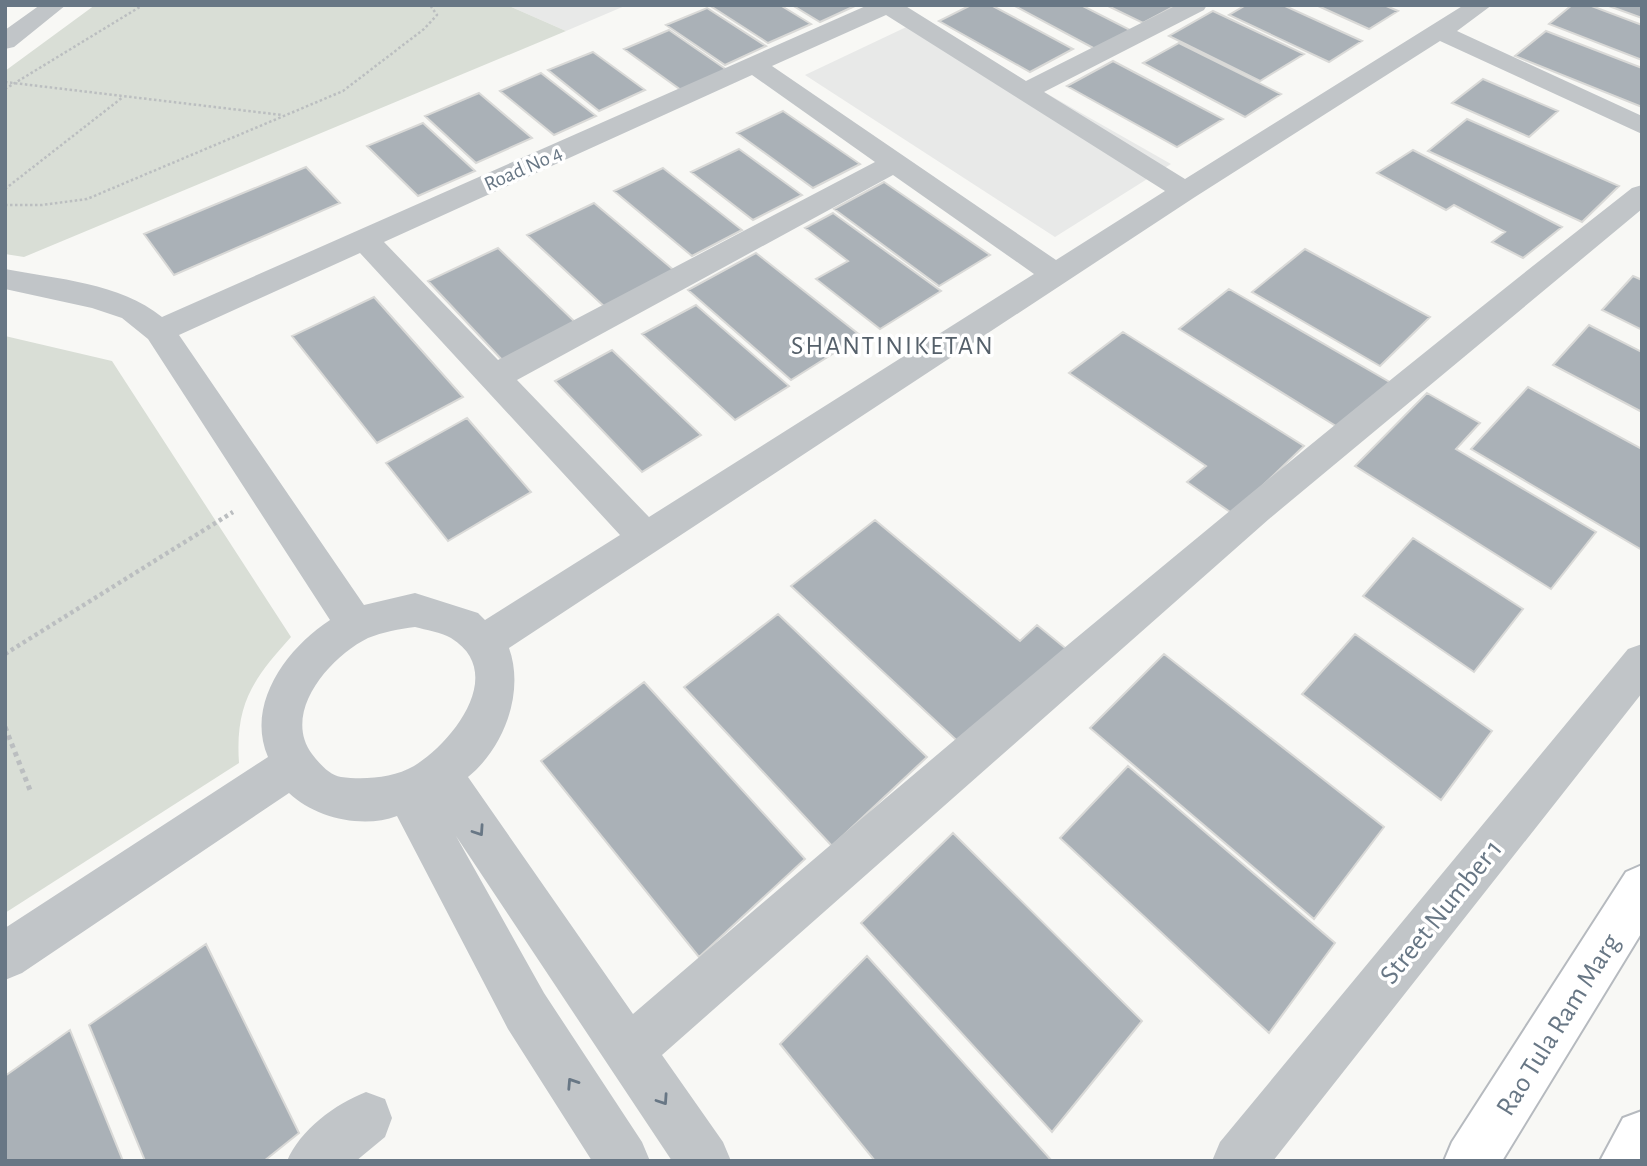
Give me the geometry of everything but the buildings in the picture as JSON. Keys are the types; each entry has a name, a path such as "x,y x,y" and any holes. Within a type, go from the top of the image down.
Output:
{"main road":[{"name":"Rao Tula Ram Marg","path":"1471,1161 1642,888"},
{"path":"1627,1161 1642,1137"}],"street":[{"path":"5,42 55,5"},
{"path":"887,5 1185,191"},
{"name":"Road No 4","path":"159,331 887,5"},
{"path":"1025,91 1196,5"},
{"path":"485,642 1055,274 1481,5"},
{"path":"1440,32 1642,126"},
{"path":"753,65 1055,274"},
{"path":"494,377 895,163"},
{"path":"629,1051 1122,620 1472,328 1642,194"},
{"path":"364,239 646,538"},
{"path":"5,279 96,298 133,310 159,331 355,625"},
{"path":"415,610 433,612 467,624 485,642 495,666 496,693 487,723 468,751 425,783 373,800 340,798 312,786 292,766 282,737 285,705 300,673 325,646 355,625 384,614 415,610"},
{"name":"Street Number 1","path":"1239,1161 1642,662"},
{"path":"5,956 292,766"},
{"path":"425,783 629,1051 704,1161"},
{"path":"425,783 526,1011 623,1161"},
{"path":"314,1161 366,1118"}],"path":[{"path":"5,89 143,5"},
{"path":"5,205 42,205 87,199 343,91 424,29 437,15 430,5"},
{"path":"5,82 283,115"},
{"path":"5,189 123,96"},
{"path":"5,654 266,492"},
{"path":"5,727 30,790"}],"shaded area":[{"path":"95,5 507,5 566,31 24,257 5,254 5,71"},
{"path":"507,5 627,5 566,31"},
{"path":"919,21 1171,164 1055,237 805,75"},
{"path":"5,336 112,361 291,637 266,666 249,694 240,724 239,763 5,913"}],"district":[{"name":"SHANTINIKETAN","path":"893,345"}]}
